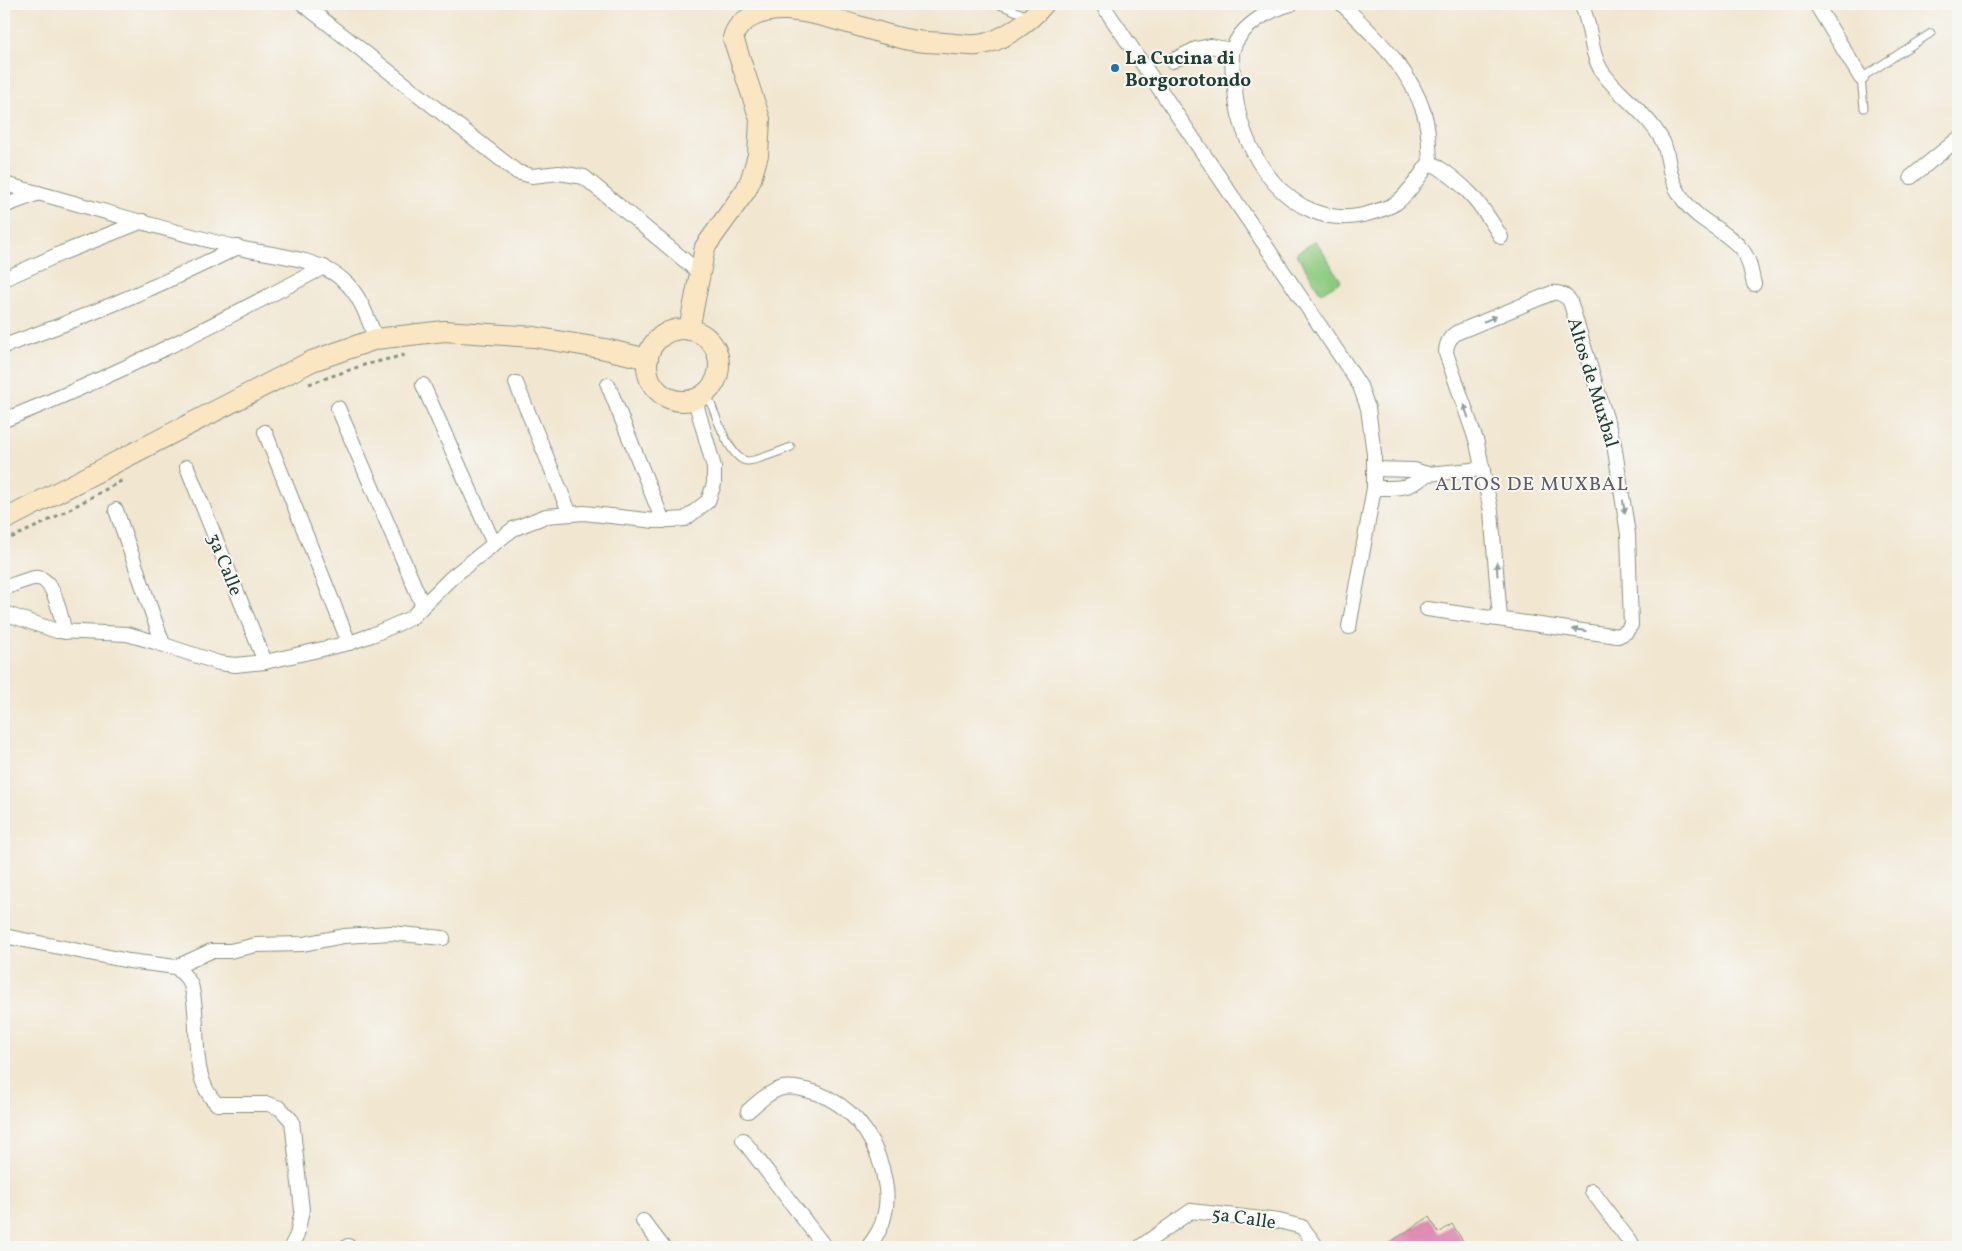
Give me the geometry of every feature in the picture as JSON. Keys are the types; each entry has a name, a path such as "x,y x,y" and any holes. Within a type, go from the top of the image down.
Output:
{"street":[{"path":"303,4 517,172 532,176 559,173 584,177 700,273"},
{"path":"1102,4 1360,386 1368,408 1374,488 1349,626"},
{"path":"1291,4 1280,7 1240,32 1232,50 1236,101 1242,129 1253,153 1266,173 1281,190 1299,205 1320,215 1353,217 1376,212 1396,203 1430,162 1428,128 1416,93 1403,71 1385,48 1342,4"},
{"path":"1581,4 1590,27 1592,45 1602,72 1643,113 1654,127 1664,144 1675,186 1686,204 1697,215 1727,236 1744,251 1754,284"},
{"path":"1816,4 1861,78"},
{"path":"690,330 705,247 746,190 752,179 758,155 760,119 733,38 737,26 742,21 763,14 785,10 810,14 912,41 978,45 1006,35 1038,11"},
{"path":"1172,61 1196,49 1210,46 1232,50"},
{"path":"1911,178 1958,140"},
{"path":"1430,162 1451,175 1467,190 1486,213 1500,237"},
{"path":"4,184 238,248 324,267 344,280 367,317 376,339"},
{"path":"4,206 38,193"},
{"path":"4,279 62,253 143,222"},
{"path":"4,346 172,280 238,248"},
{"path":"4,420 45,404 190,338 324,267"},
{"name":"Altos de Muxbal","path":"1428,609 1618,636 1626,632 1632,625 1628,534 1614,444 1570,301 1562,294 1552,293 1456,333 1448,342 1446,353 1476,443 1491,511 1500,618"},
{"path":"675,330 690,330 702,335 712,344 718,356 719,370 715,382 701,396 680,402 666,397 655,388 648,374 648,359 653,346 662,336 675,330"},
{"path":"4,520 312,361 376,339 444,331 534,337 605,349 648,359"},
{"path":"516,383 570,514"},
{"path":"423,385 494,544"},
{"path":"608,385 663,520"},
{"path":"4,612 42,627 65,632 120,633 141,637 218,663 236,665 265,662 349,643 411,618 452,577 513,529 546,516 584,513 655,522 685,519 708,501 714,484 714,467 701,396"},
{"path":"338,408 423,606"},
{"path":"265,432 349,643"},
{"name":"3a Calle","path":"187,467 265,662"},
{"path":"1374,469 1414,470 1427,474 1483,469"},
{"path":"1374,488 1398,488 1416,484 1427,474"},
{"path":"116,510 162,644"},
{"path":"4,588 35,578 44,579 52,586 65,632"},
{"path":"4,936 129,961 176,967 211,952 230,951 256,945 303,944 344,936 391,933 443,938"},
{"path":"176,967 190,984 197,1054 202,1078 211,1098 217,1104 268,1104 280,1108 292,1121 302,1210 297,1235 291,1247"},
{"path":"748,1111 768,1095 783,1088 793,1088 828,1097 852,1114 863,1127 876,1150 887,1193 884,1219 879,1232 868,1247"},
{"path":"743,1140 824,1247"},
{"path":"1592,1191 1634,1247"},
{"name":"5a Calle","path":"1140,1247 1191,1211 1280,1221 1302,1227 1317,1247"},
{"path":"643,1221 662,1247"}],"lane":[{"path":"997,4 1038,11"},
{"path":"1864,108 1861,78 1931,32"},
{"path":"701,396 739,459 746,461 754,460 791,448"}],"path":[{"path":"306,385 364,365 411,354"},
{"path":"4,541 44,523 127,478"}],"green space":[{"path":"1316,241 1341,281 1321,293 1296,253"}],"building":[{"path":"1429,1217 1439,1233 1452,1224 1467,1247 1383,1247"}],"place":[{"name":"La Cucina di Borgorotondo","path":"1115,68"}],"district":[{"name":"ALTOS DE MUXBAL","path":"1532,483"}]}
